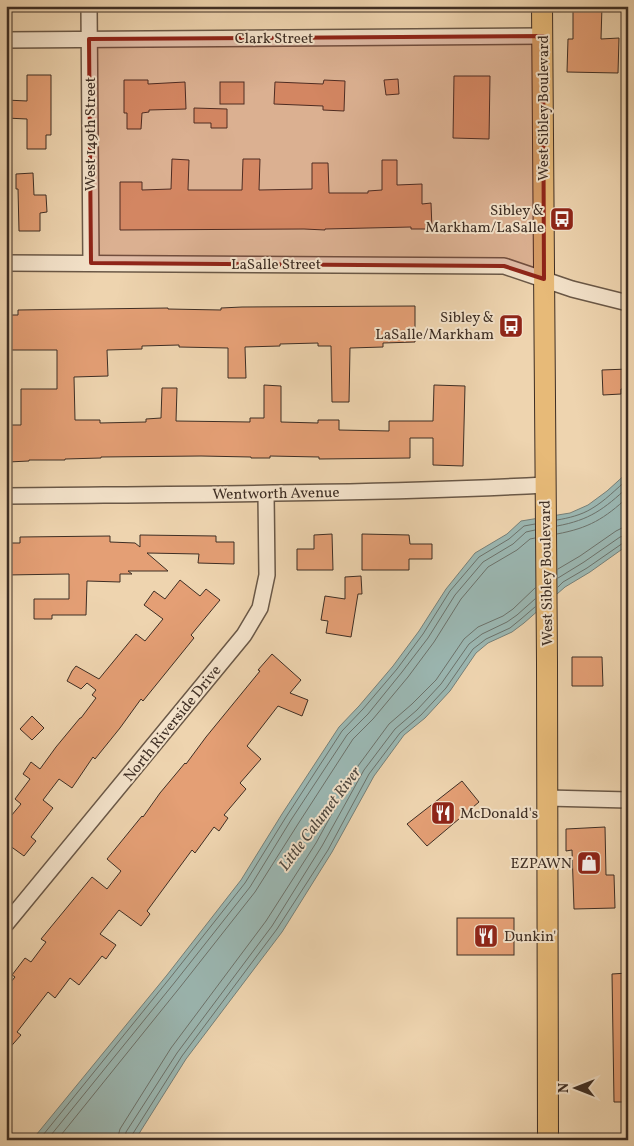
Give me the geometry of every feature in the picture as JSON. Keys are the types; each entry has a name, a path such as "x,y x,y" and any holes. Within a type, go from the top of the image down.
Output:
{"main road":[{"name":"West Sibley Boulevard","path":"542,6 547,662 548,1140"}],"street":[{"name":"West 149th Street","path":"88,6 90,263"},
{"name":"Clark Street","path":"6,40 542,36"},
{"name":"LaSalle Street","path":"6,263 504,266 572,289 628,303"},
{"name":"Wentworth Avenue","path":"6,496 266,494 448,490 545,491"},
{"name":"North Riverside Drive","path":"6,924 12,907 238,643 248,628 260,608 267,575 266,494"},
{"path":"547,798 628,800"}],"highlighted area":[{"path":"543,36 544,279 504,266 91,263 89,39"}],"water":[{"name":"Little Calumet River","path":"628,472 628,545 565,587 512,632 488,643 476,653 450,691 425,718 404,735 374,776 332,852 282,932 186,1059 135,1140 32,1140 167,975 241,880 339,727 393,666 419,631 446,589 475,553 507,534 521,521 570,513 588,505"}],"building":[{"path":"573,6 602,6 601,39 619,38 618,73 567,72 568,39 573,39"},
{"path":"27,75 51,75 51,135 46,135 46,149 27,149 27,119 6,118 6,100 27,101"},
{"path":"454,76 490,76 489,139 453,138"},
{"path":"398,79 399,94 386,95 384,80"},
{"path":"124,80 148,80 148,84 185,82 186,109 149,110 149,112 142,113 141,129 127,129 127,113 124,113"},
{"path":"324,80 345,81 344,111 323,110 323,106 274,104 275,82 323,84"},
{"path":"220,82 244,82 244,104 220,104"},
{"path":"194,108 227,109 227,128 211,128 211,123 194,123"},
{"path":"172,159 189,160 188,190 242,190 243,159 260,159 259,190 312,189 312,163 328,163 329,193 368,193 368,191 382,190 382,160 397,160 397,185 422,184 422,204 431,203 432,229 411,229 411,227 325,230 120,230 120,182 142,182 142,190 171,189"},
{"path":"33,173 34,195 46,195 47,212 40,213 40,231 19,231 16,174"},
{"path":"415,306 415,342 383,343 383,347 350,348 349,402 332,402 331,346 318,346 318,343 245,347 246,378 228,378 228,348 179,347 179,345 142,346 142,349 107,350 108,376 74,377 75,420 100,420 100,423 146,422 146,419 161,418 162,388 177,388 176,421 250,422 250,418 264,418 264,385 281,386 281,422 318,423 318,420 339,420 339,430 389,431 389,421 433,421 434,385 465,386 463,466 433,465 433,438 410,438 410,458 319,459 319,457 270,456 270,458 251,458 201,456 101,457 8,462 8,425 21,425 21,389 57,389 57,350 7,350 7,315 18,315 18,310 168,308 221,310 221,308 242,307"},
{"path":"628,369 628,389 621,389 621,394 603,395 602,370"},
{"path":"332,534 333,570 297,570 297,549 314,549 314,535"},
{"path":"362,534 409,535 410,544 432,544 432,559 409,559 409,570 362,570"},
{"path":"140,535 216,536 216,542 234,542 234,564 198,563 199,554 147,553 168,571 128,571 132,574 120,574 120,582 87,581 86,615 52,615 52,619 34,619 34,599 69,599 69,574 6,575 6,543 20,543 20,537 110,536 110,542 135,543 140,547"},
{"path":"361,576 362,594 358,594 351,637 326,633 328,621 321,620 325,596 345,599 345,577"},
{"path":"180,580 200,596 206,589 220,600 191,635 194,638 143,701 141,699 95,759 93,757 72,788 59,779 43,800 53,808 31,837 36,841 24,856 6,843 6,822 21,804 15,799 30,779 23,774 31,762 40,769 96,698 92,695 96,690 87,683 81,689 67,681 72,671 76,666 99,679 136,634 145,641 163,619 144,605 154,591 165,599"},
{"path":"272,654 301,680 290,693 308,700 302,716 278,706 247,746 261,759 240,783 246,789 224,815 228,818 219,831 214,827 195,853 192,850 147,911 150,914 141,926 119,910 100,934 116,945 106,959 102,956 79,985 70,978 55,998 48,992 17,1032 21,1035 6,1052 6,988 15,977 12,975 25,958 31,962 46,942 41,939 92,877 107,889 121,871 107,859 186,764"},
{"path":"572,657 602,657 603,686 572,686"},
{"path":"32,716 44,728 32,740 20,729"},
{"name":"McDonald's","path":"462,781 479,802 427,846 407,824"},
{"name":"EZPAWN","path":"605,827 606,875 614,875 615,908 574,909 572,850 566,851 566,829"},
{"name":"Dunkin'","path":"457,918 514,918 514,955 457,955"},
{"path":"628,973 628,1102 614,1102 612,974"}],"place":[{"name":"Sibley & Markham/LaSalle","path":"562,219"},
{"name":"Sibley & LaSalle/Markham","path":"511,326"},
{"name":"McDonald's","path":"443,813"},
{"name":"EZPAWN","path":"589,863"},
{"name":"Dunkin'","path":"486,936"}]}
